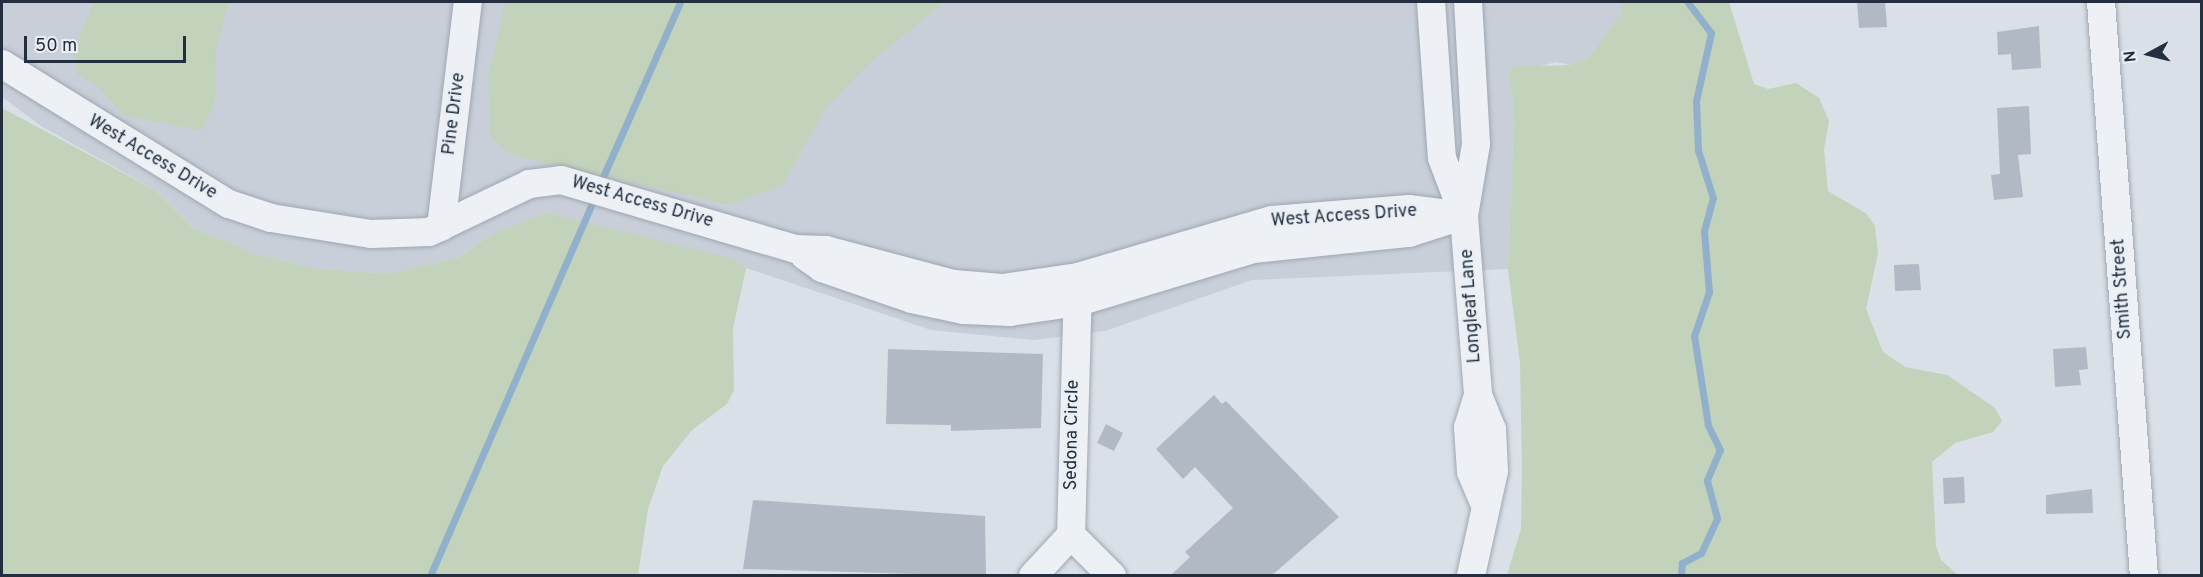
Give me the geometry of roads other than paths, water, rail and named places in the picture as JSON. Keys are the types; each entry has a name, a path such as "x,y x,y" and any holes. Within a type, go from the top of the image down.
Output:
{"street":[{"name":"Pine Drive","path":"441,227 468,2"},
{"name":"Smith Street","path":"2102,2 2144,576"},
{"path":"1469,12 1476,144 1464,216 1442,158 1432,13 1469,12"},
{"name":"West Access Drive","path":"2,64 180,178 252,213 379,235 418,235 441,227 529,184 575,182 669,208 795,249 826,250 970,287 1078,289 1253,249 1409,233 1464,216"},
{"name":"Longleaf Lane","path":"1464,216 1478,395 1468,427 1470,461 1484,503 1471,576"},
{"name":"Sedona Circle","path":"1071,535 1078,289"},
{"path":"1033,576 1071,535 1112,576"}],"waterway":[{"path":"599,186 680,2"},
{"path":"1681,576 1682,563 1701,553 1717,518 1707,480 1720,450 1708,425 1694,336 1709,292 1704,231 1713,198 1698,150 1696,101 1711,33 1688,2"},
{"path":"430,576 595,196"}]}
